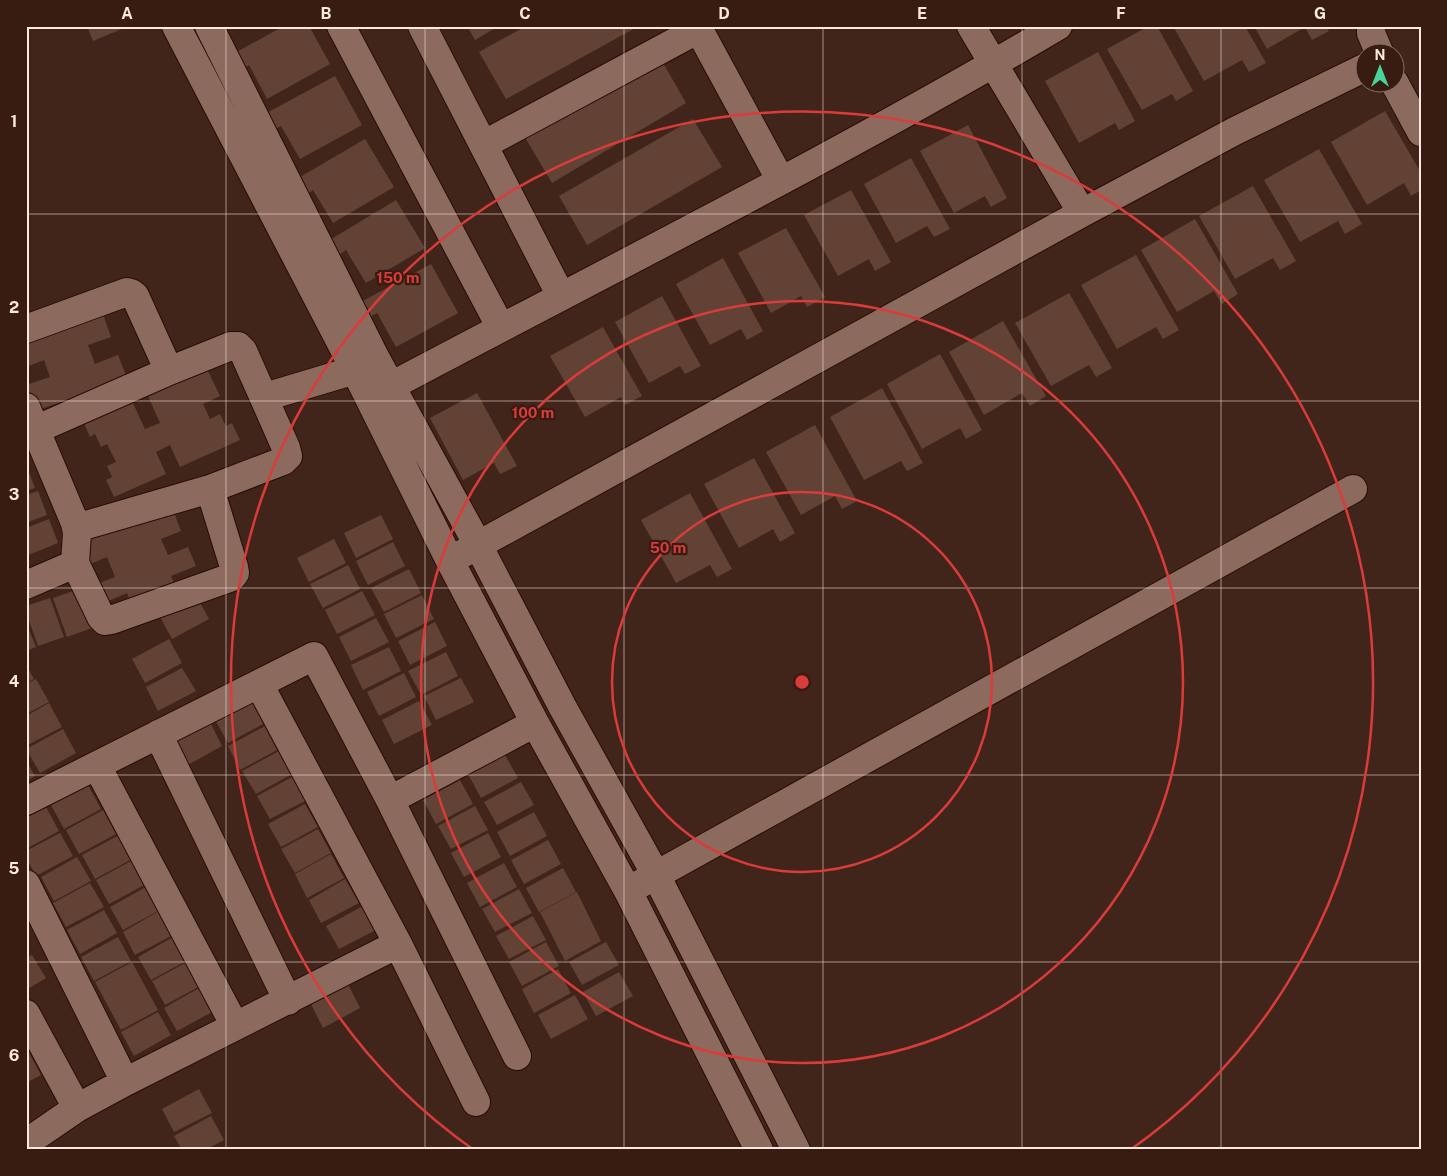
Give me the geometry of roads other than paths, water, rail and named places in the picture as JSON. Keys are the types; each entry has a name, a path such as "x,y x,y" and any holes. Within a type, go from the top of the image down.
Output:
{"street":[{"path":"176,26 355,370 380,392 478,545 562,706 656,875 796,1150"},
{"path":"209,26 380,392 450,561 535,723 628,891 760,1150"},
{"path":"341,26 501,328"},
{"path":"422,26 560,296"},
{"path":"971,26 1082,213"},
{"path":"380,392 781,181 1058,26"},
{"path":"1371,26 1371,33 1375,42"},
{"path":"483,146 698,27 781,181"},
{"path":"450,561 1082,213 1235,131 1354,73"},
{"path":"1400,92 1420,129"},
{"path":"26,329 127,292 131,293 135,296 169,371"},
{"path":"76,528 210,489 283,460 288,456 265,397 243,351 238,346 231,346 169,371 31,419 76,528 75,563 101,617 105,621 232,576 235,573 210,489"},
{"path":"265,397 355,370"},
{"path":"628,891 1353,489"},
{"path":"26,585 75,563"},
{"path":"26,801 314,656 390,800 517,1056"},
{"path":"260,684 398,944 476,1102"},
{"path":"390,800 535,723"},
{"path":"158,734 288,1001"},
{"path":"97,766 234,1026"},
{"path":"26,884 125,1082"},
{"path":"26,1143 77,1108 125,1082 398,944"},
{"path":"26,1014 77,1108"}]}
